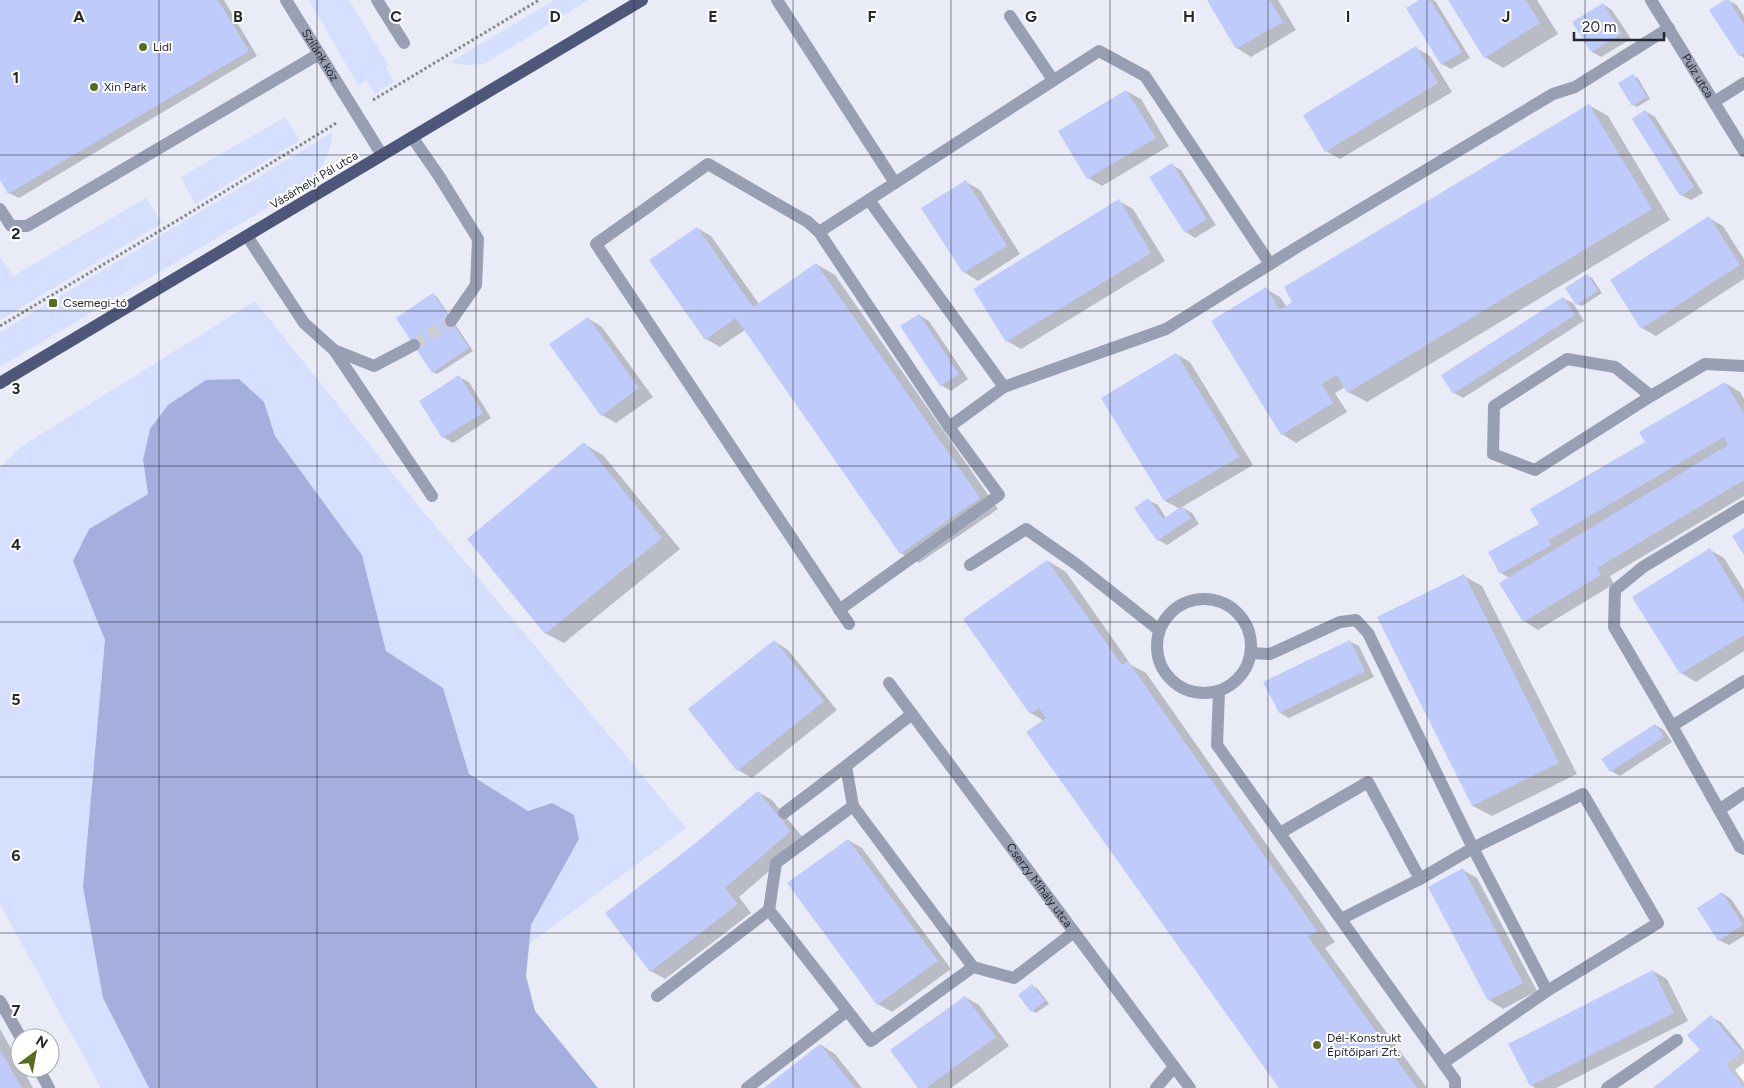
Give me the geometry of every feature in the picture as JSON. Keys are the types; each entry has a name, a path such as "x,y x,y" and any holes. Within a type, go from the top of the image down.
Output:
{"main road":[{"name":"Vásárhelyi Pál utca","path":"0,383 642,0"}],"street":[{"name":"Szilánk köz","path":"286,0 382,155"},
{"path":"377,0 404,43"},
{"path":"777,0 895,183"},
{"name":"Pulz utca","path":"1652,0 1744,150"},
{"path":"1010,16 1053,80"},
{"path":"949,427 1004,387 1166,329 1270,264 1553,94 1575,87 1669,28"},
{"path":"819,232 1099,51 1145,76 1270,264"},
{"path":"0,209 10,226 27,226 319,54"},
{"path":"1714,102 1744,83"},
{"path":"412,137 439,176 478,240 476,285 451,321"},
{"path":"839,610 999,495 949,427 819,232 808,222 708,164 596,244 839,610 849,624"},
{"path":"869,200 1004,387"},
{"path":"247,236 304,323 334,350 432,496"},
{"path":"334,350 374,366 414,345"},
{"path":"1651,396 1615,367 1567,359 1494,406 1493,454 1535,470 1705,364 1744,366"},
{"path":"1744,506 1644,567 1615,590 1614,627 1740,847 1744,849"},
{"path":"970,565 1026,529 1076,564 1159,630"},
{"path":"1198,598 1216,600 1232,607 1244,620 1250,636 1251,653 1246,670 1234,683 1219,691 1202,693 1184,689 1170,679 1161,664 1157,647 1159,630 1168,615 1182,604 1198,598"},
{"path":"1251,653 1270,654 1340,622 1356,620 1368,633 1473,848 1547,992"},
{"path":"1672,726 1744,681"},
{"name":"Cserzy Mihály utca","path":"889,683 1190,1088"},
{"path":"1219,691 1217,745 1455,1080 1455,1088"},
{"path":"784,813 912,714"},
{"path":"846,766 853,806 973,967 1014,978 1074,932"},
{"path":"1280,833 1368,782 1420,879"},
{"path":"1719,810 1744,793"},
{"path":"1341,919 1420,879 1473,848 1583,794 1658,923 1547,992 1443,1063"},
{"path":"657,996 768,910 776,863 853,806"},
{"path":"768,910 871,1041 973,967"},
{"path":"0,1001 15,1028"},
{"path":"747,1088 847,1011"},
{"path":"1607,1088 1677,1040"},
{"path":"1156,1088 1174,1067"}],"path":[{"path":"0,326 183,217 430,64 539,0"}],"shaded area":[{"path":"0,0 1744,0 1744,1045 1688,1088 0,1088"},
{"path":"309,0 349,0 389,66 386,67 394,82 375,94 366,80 358,85"},
{"path":"554,0 589,0 486,63 468,65 450,62"},
{"path":"285,117 300,140 195,204 181,177"},
{"path":"333,132 329,150 323,164 314,176 299,189 0,367 0,332"},
{"path":"146,198 162,223 0,320 0,256 13,276"},
{"path":"255,301 418,505 686,828 529,944 531,925 579,839 552,803 528,811 469,774 443,688 386,651 362,555 275,436 264,402 143,460 148,494 89,529 73,561 105,640 83,887 103,998 149,1088 101,1088 0,904 0,467 19,448"},
{"path":"239,379 264,402 275,436 362,555 386,651 443,688 469,774 528,811 552,803 574,815 579,839 531,925 526,976 535,1011 598,1088 149,1088 103,998 83,887 105,640 73,561 89,529 148,494 143,460 150,429 168,405 206,380"}],"building":[{"name":"Xin Park","path":"0,0 218,0 249,51 8,194 0,180"},
{"path":"1207,0 1270,0 1283,22 1236,49"},
{"path":"1419,0 1430,0 1462,52 1441,65 1406,8"},
{"path":"1448,0 1526,0 1540,23 1484,58"},
{"path":"1725,0 1729,0 1744,25 1744,53 1739,56 1709,10"},
{"path":"1603,3 1622,34 1591,52 1572,22"},
{"path":"1416,46 1438,83 1325,152 1303,115"},
{"path":"1633,74 1647,97 1632,106 1618,83"},
{"path":"1126,90 1156,138 1087,179 1058,131"},
{"path":"1589,104 1652,209 1347,393 1337,375 1322,384 1333,403 1281,435 1211,321 1266,287 1280,310 1292,302 1284,287"},
{"path":"1645,110 1694,187 1680,196 1632,119"},
{"path":"1172,163 1207,219 1185,233 1149,177"},
{"path":"966,180 1007,246 963,273 921,208"},
{"path":"1119,199 1151,253 1006,342 973,289"},
{"path":"1709,216 1740,265 1641,329 1610,280"},
{"path":"697,227 753,307 816,263 980,498 900,554 736,318 705,340 649,260"},
{"path":"1587,274 1598,291 1576,305 1565,288"},
{"path":"433,293 469,348 432,373 396,318"},
{"path":"1563,297 1575,315 1453,394 1441,375"},
{"path":"919,314 959,374 940,386 900,326"},
{"path":"588,317 639,388 601,416 549,344"},
{"path":"1176,353 1239,457 1164,501 1101,398"},
{"path":"459,375 483,413 442,438 419,401"},
{"path":"1725,382 1744,414 1744,480 1597,568 1601,575 1523,622 1499,583 1728,445 1724,437 1549,540 1551,545 1500,574 1488,552 1539,524 1530,509 1645,442 1639,432"},
{"path":"584,442 662,538 545,634 467,539"},
{"path":"1148,498 1163,519 1182,506 1191,518 1157,541 1134,508"},
{"path":"1744,528 1744,555 1732,536"},
{"path":"1710,548 1744,603 1744,635 1680,674 1632,597"},
{"path":"1047,560 1122,665 1128,661 1317,931 1308,937 1417,1088 1279,1088 1026,732 1046,718 1039,708 1030,714 963,619"},
{"path":"1464,574 1559,763 1472,806 1377,617"},
{"path":"774,640 824,701 737,771 688,709"},
{"path":"1350,640 1365,671 1279,713 1263,682"},
{"path":"1655,724 1664,737 1610,772 1601,759"},
{"path":"758,791 791,831 725,888 738,904 650,972 605,913 692,846"},
{"path":"848,839 938,961 877,1005 787,883"},
{"path":"1463,868 1523,983 1488,1001 1428,887"},
{"path":"1722,892 1743,925 1718,941 1697,908"},
{"path":"1653,970 1674,1013 1530,1086 1508,1044"},
{"path":"1032,984 1045,1001 1031,1012 1018,995"},
{"path":"965,996 996,1037 926,1088 918,1088 890,1050"},
{"path":"1711,1015 1742,1052 1726,1064 1744,1088 1653,1088 1700,1050 1687,1035"},
{"path":"820,1044 855,1088 764,1088"},
{"path":"0,1050 10,1067 10,1078 16,1078 22,1088 0,1088"}],"tunnel":[{"path":"414,345 451,321"}],"place":[{"name":"Lidl","path":"143,47"},
{"name":"Xin Park","path":"94,87"},
{"name":"Csemegi-tó","path":"53,303"},
{"name":"Dél-Konstrukt Építőipari Zrt.","path":"1317,1045"}]}
